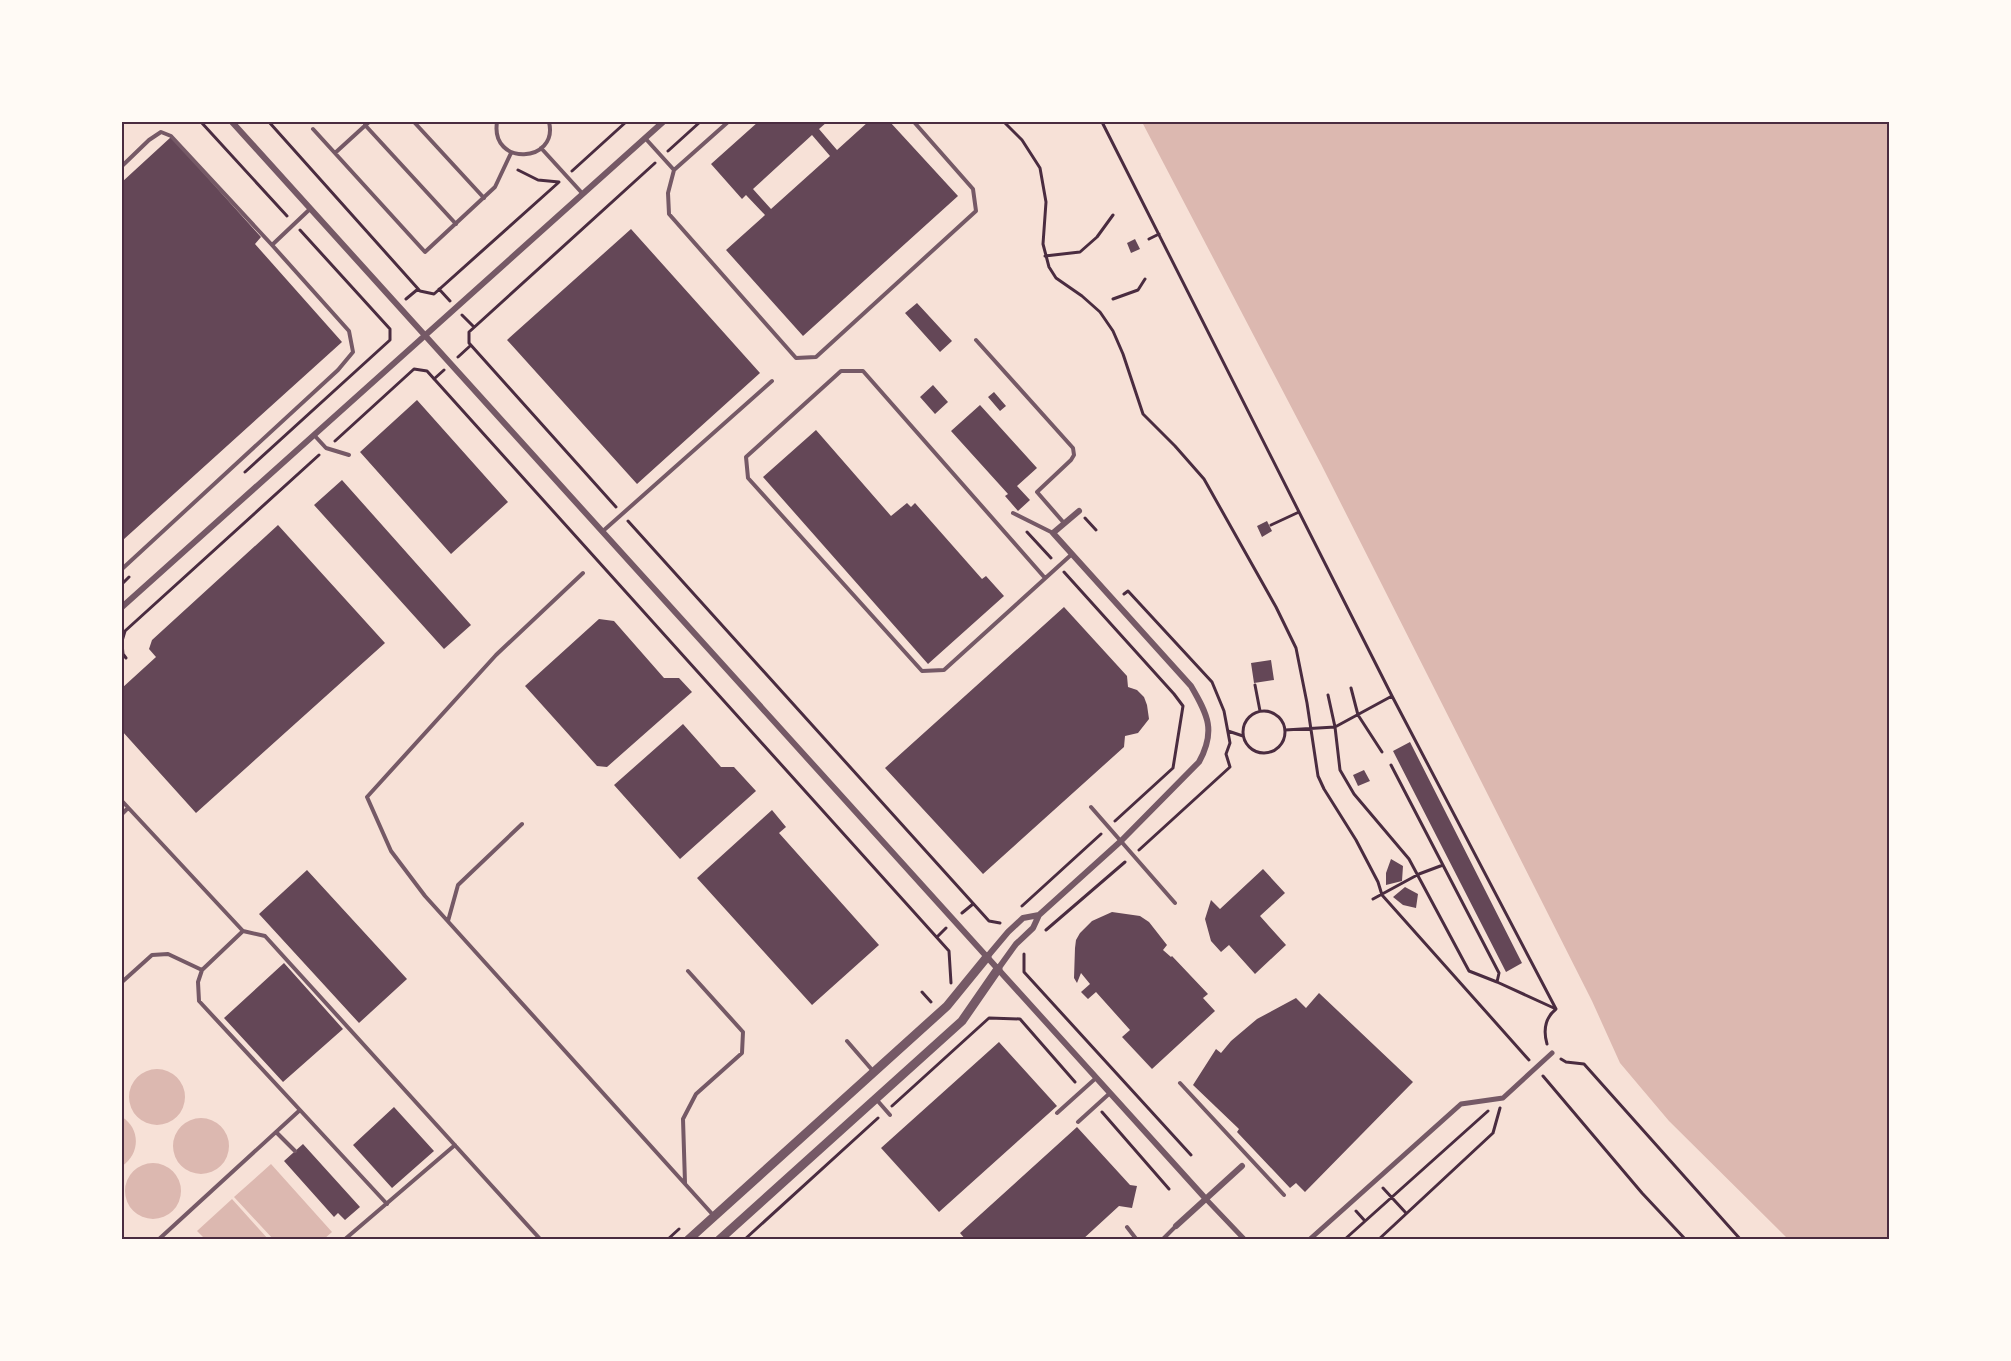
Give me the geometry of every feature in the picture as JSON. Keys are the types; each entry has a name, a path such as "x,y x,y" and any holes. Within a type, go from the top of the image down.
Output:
{"street":[{"path":"232,122 1205,1198 1245,1239"},
{"path":"122,607 663,122"},
{"path":"719,1239 962,1021 1016,944 1033,928 1039,915 1121,841 1199,762 1207,747 1209,733 1205,711 1191,686 1053,533 1078,510"},
{"path":"688,1239 947,1006 1008,932 1023,918 1039,915"},
{"path":"1310,1239 1461,1104 1503,1098 1552,1053"},
{"path":"1176,1226 1242,1166"}],"lane":[{"path":"335,153 369,122"},
{"path":"414,122 484,198"},
{"path":"497,122 496,133 499,141 512,153 527,155 541,148 549,134 549,122"},
{"path":"728,122 674,170 668,193 669,214 796,358 816,357 976,211 974,189 914,122"},
{"path":"365,125 456,224"},
{"path":"313,129 425,252 495,187 512,153"},
{"path":"122,166 149,140 161,132 171,136 349,331 353,352 338,370 122,569"},
{"path":"645,138 674,170"},
{"path":"541,148 582,193"},
{"path":"272,245 310,208"},
{"path":"975,340 1073,448 1073,458 1037,492 1064,522"},
{"path":"1045,579 863,371 842,371 746,457 748,478 922,671 944,670 1045,579 1058,566 1072,554"},
{"path":"603,531 772,381"},
{"path":"314,434 326,448 350,455"},
{"path":"1013,513 1053,533"},
{"path":"584,573 496,655 366,797 391,851 425,896 714,1216"},
{"path":"122,801 243,932 265,936 541,1239"},
{"path":"1091,807 1175,903"},
{"path":"122,814 128,808"},
{"path":"448,922 458,885 522,824"},
{"path":"243,932 202,970 198,982 199,1001 387,1204"},
{"path":"122,982 152,955 168,954 202,970"},
{"path":"685,1184 683,1119 696,1094 742,1053 743,1032 688,971"},
{"path":"847,1041 873,1072"},
{"path":"1057,1113 1096,1077"},
{"path":"1180,1083 1249,1160 1284,1195"},
{"path":"1078,1122 1110,1093"},
{"path":"876,1099 888,1113"},
{"path":"158,1239 300,1110"},
{"path":"276,1132 295,1151"},
{"path":"344,1239 455,1145"},
{"path":"1242,1166 1249,1160"},
{"path":"1162,1239 1176,1226"},
{"path":"1127,1227 1137,1239"}],"path":[{"path":"201,122 390,329 390,340 243,474"},
{"path":"700,122 469,332 469,343 989,921 998,924 1005,921"},
{"path":"1004,122 1022,140 1040,168 1046,202 1043,244 1045,256 1056,278 1100,312 1113,331 1143,414 1176,446 1197,471 1220,505 1276,607 1296,648 1318,776 1356,840 1378,882 1382,895 1513,1042"},
{"path":"1102,122 1392,696 1556,1009"},
{"path":"518,170 538,180 560,182"},
{"path":"1045,256 1080,252 1096,237 1113,215"},
{"path":"1149,238 1159,234"},
{"path":"1113,299 1138,290 1145,279"},
{"path":"126,658 123,654 122,643 125,631 414,369 427,371 949,951 951,983 944,989"},
{"path":"1271,525 1299,512"},
{"path":"1013,513 1020,524 1174,694 1182,706 1173,768 1020,908"},
{"path":"122,584 130,576"},
{"path":"1255,685 1260,711"},
{"path":"1351,688 1358,715 1382,752"},
{"path":"1328,695 1335,727 1340,770 1354,794 1419,874 1469,971 1556,1009"},
{"path":"1285,730 1335,727 1392,696"},
{"path":"1260,711 1275,714 1281,720 1285,730 1282,743 1269,753 1253,750 1247,744 1244,736 1243,728 1246,720 1252,714 1260,711"},
{"path":"1227,730 1244,736"},
{"path":"1391,765 1499,973 1497,982"},
{"path":"1373,899 1419,874 1443,865"},
{"path":"922,992 931,1002 937,996"},
{"path":"1556,1009 1550,1014 1544,1032 1552,1053 1566,1062 1584,1064 1741,1239"},
{"path":"744,1239 888,1113 989,1018 1020,1019 1082,1090"},
{"path":"1558,1092 1642,1193 1686,1239"},
{"path":"1344,1239 1503,1098"},
{"path":"1378,1239 1493,1133 1503,1098"},
{"path":"1096,1106 1169,1189"},
{"path":"1391,1198 1406,1213"},
{"path":"667,1239 682,1226"}],"shaded area":[{"path":"1142,122 1889,122 1889,1239 1788,1239 1669,1121 1620,1063 1592,1001 1321,464"},
{"path":"157,1069 168,1071 177,1077 183,1086 185,1097 183,1108 177,1117 168,1123 157,1125 146,1123 137,1117 131,1108 129,1097 131,1086 137,1077 146,1071"},
{"path":"122,1117 133,1128 136,1141 132,1155 122,1166"},
{"path":"201,1118 212,1120 221,1126 227,1135 229,1146 227,1157 221,1166 212,1172 201,1174 190,1172 181,1166 175,1157 173,1146 175,1135 181,1126 190,1120"},
{"path":"153,1163 164,1165 173,1171 179,1180 181,1191 179,1202 173,1211 164,1217 153,1219 142,1217 133,1211 127,1202 125,1191 127,1180 133,1171 142,1165"},
{"path":"271,1164 332,1232 324,1239 273,1239 234,1197"},
{"path":"232,1199 268,1239 205,1239 197,1231"}],"building":[{"path":"758,122 827,122 819,129 837,150 868,122 890,122 958,196 803,336 726,250 765,215 746,195 742,199 711,164","holes":["812,135 830,156 771,209 753,189"]},
{"path":"171,137 261,237 255,244 342,342 123,540 122,182"},
{"path":"631,229 760,373 637,484 507,340"},
{"path":"1135,239 1140,249 1131,253 1127,243"},
{"path":"917,303 952,341 940,352 905,313"},
{"path":"933,385 948,402 935,414 920,397"},
{"path":"994,392 1006,406 1000,411 988,397"},
{"path":"417,400 508,502 451,554 360,452"},
{"path":"980,405 1037,468 1017,486 1030,500 1018,511 1005,496 1008,494 951,431"},
{"path":"816,430 891,516 907,503 911,507 915,503 982,579 986,576 1004,596 928,664 763,477"},
{"path":"342,480 471,625 444,649 314,505"},
{"path":"1267,521 1272,531 1262,537 1257,526"},
{"path":"278,525 385,643 196,813 122,731 122,688 156,657 149,649 152,640"},
{"path":"1064,607 1127,676 1128,687 1137,690 1144,697 1149,719 1138,733 1125,736 1124,747 983,874 885,768"},
{"path":"599,619 614,621 664,678 679,678 692,692 607,767 597,766 525,686"},
{"path":"1271,660 1274,680 1254,683 1251,663"},
{"path":"683,724 721,767 734,767 756,791 680,859 614,785"},
{"path":"1410,742 1522,963 1506,972 1393,751"},
{"path":"1364,770 1370,781 1358,786 1353,775"},
{"path":"772,810 786,827 779,833 879,945 812,1005 697,878"},
{"path":"1391,859 1403,866 1402,881 1386,885 1386,873"},
{"path":"1263,869 1285,893 1260,916 1286,945 1255,974 1229,945 1221,952 1211,941 1205,919 1211,900 1220,909"},
{"path":"307,870 407,979 359,1023 259,914"},
{"path":"1405,887 1418,894 1416,908 1403,905 1393,897"},
{"path":"1112,912 1140,916 1149,922 1167,945 1163,950 1172,956 1208,994 1203,998 1215,1011 1152,1069 1122,1037 1130,1030 1096,992 1088,999 1081,992 1090,984 1081,973 1077,983 1074,978 1076,940 1080,933 1092,921"},
{"path":"284,963 343,1029 283,1082 224,1018"},
{"path":"1319,993 1413,1082 1305,1192 1296,1183 1290,1188 1237,1132 1239,1129 1193,1085 1216,1049 1221,1053 1231,1041 1257,1019 1296,998 1306,1008"},
{"path":"999,1042 1057,1106 939,1212 881,1148"},
{"path":"394,1107 434,1151 392,1188 353,1145"},
{"path":"1077,1127 1130,1185 1137,1186 1132,1208 1119,1206 1082,1240 966,1240 960,1233"},
{"path":"303,1144 360,1207 345,1220 338,1213 334,1217 284,1161"}]}
